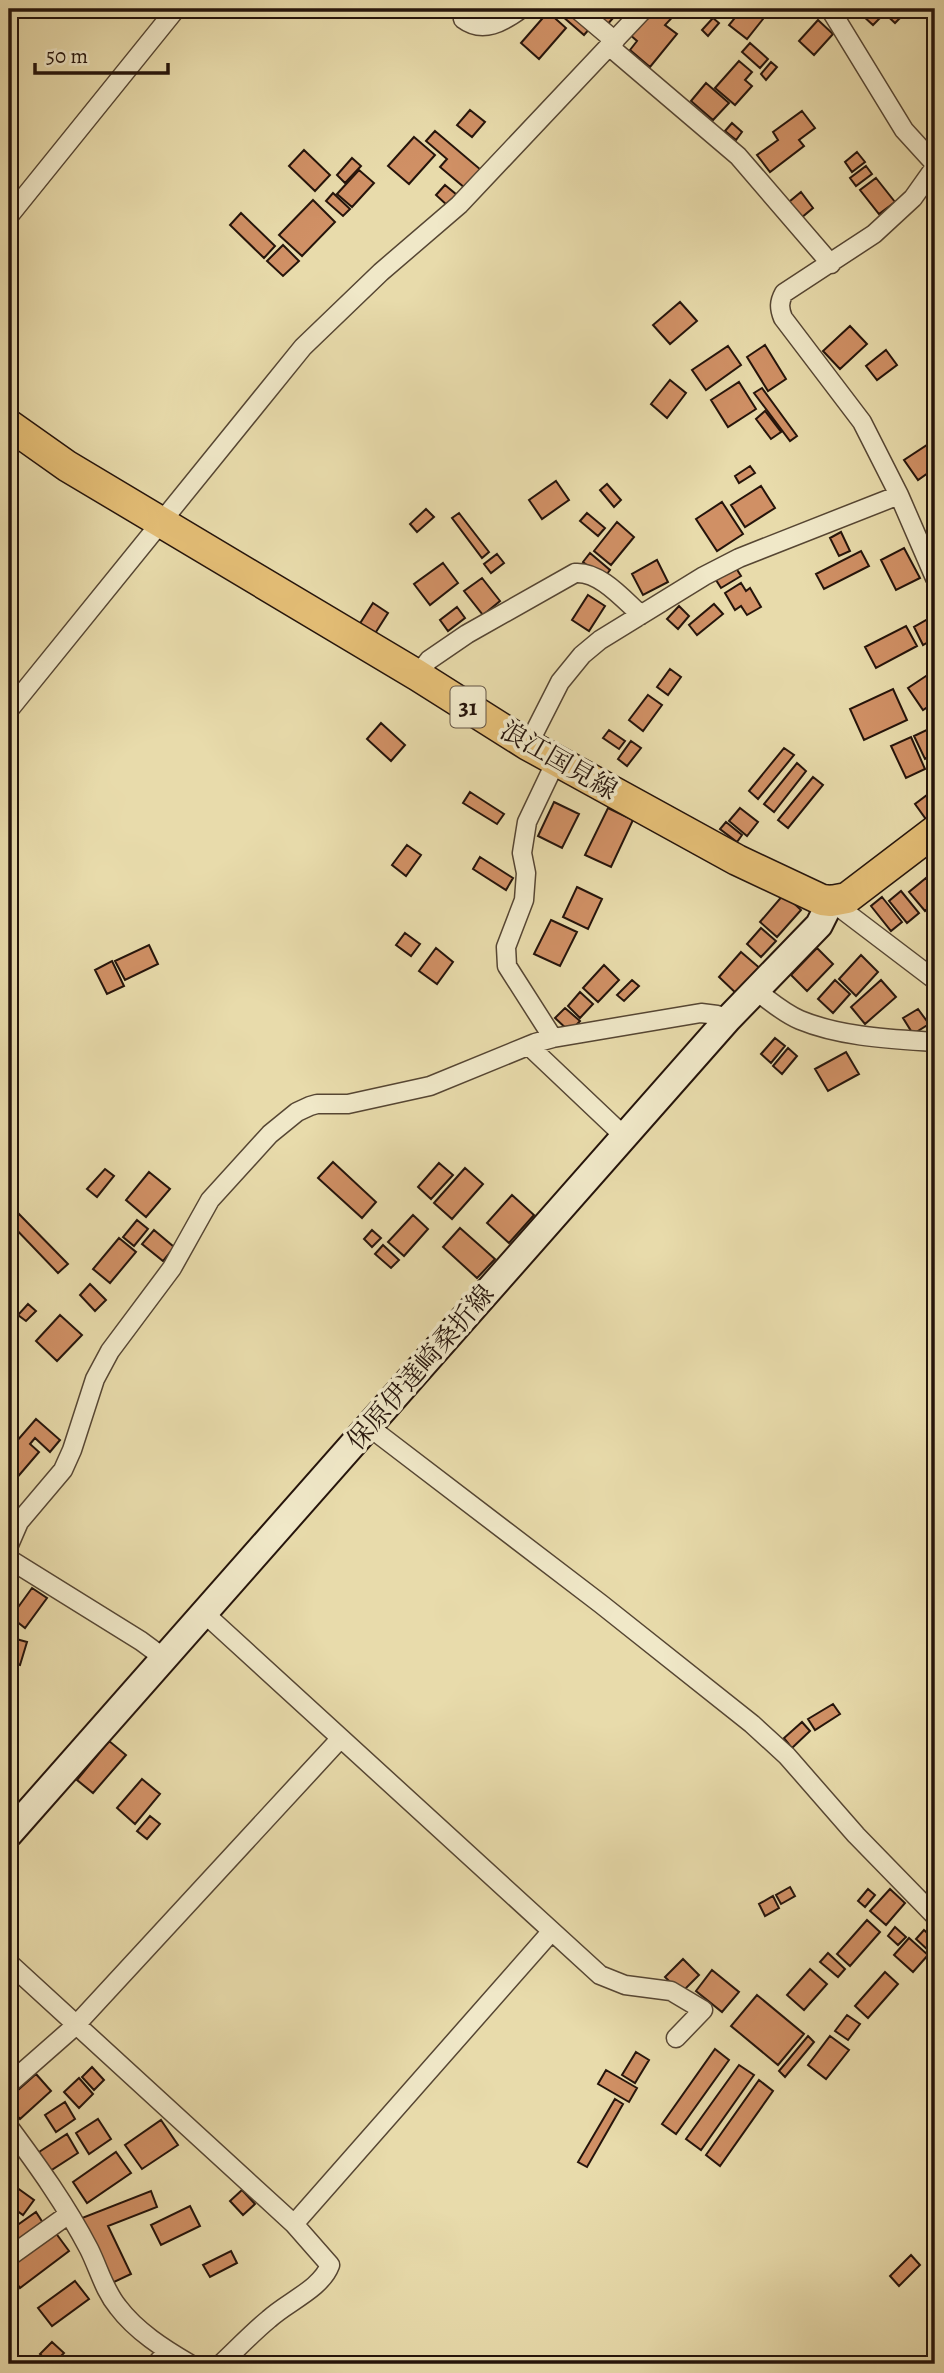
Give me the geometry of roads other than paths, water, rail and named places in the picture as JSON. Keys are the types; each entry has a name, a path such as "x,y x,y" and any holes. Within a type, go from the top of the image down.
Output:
{"main road":[{"name":"浪江国見線","path":"9,425 67,466 417,675 528,745 737,860 822,900 831,901"},
{"path":"831,901 847,898 935,831"},
{"name":"保原伊達崎桑折線","path":"9,1834 728,1019 818,925 831,901"}],"street":[{"path":"9,216 177,9"},
{"path":"463,19 483,27 495,25 521,9"},
{"path":"577,9 612,44 738,156 831,264"},
{"path":"9,710 303,347 381,272 459,205 644,9"},
{"path":"830,9 904,130 935,166 914,198 874,234 784,293 779,309 783,318 862,422 899,495 935,578"},
{"path":"528,745 560,682 582,655 600,640 704,576 740,558 899,495"},
{"path":"417,675 429,660 467,634 575,573 589,575 600,581 641,615"},
{"path":"553,1038 507,966 506,947 524,900 526,873 522,853 527,821 556,759"},
{"path":"831,901 935,980"},
{"path":"755,990 785,1012 819,1027 892,1039 935,1042"},
{"path":"9,1545 14,1518 63,1470 95,1379 110,1351 172,1268 210,1200 270,1134 297,1112 317,1104 348,1104 430,1086 553,1038 701,1013 717,1014 728,1019"},
{"path":"529,1046 624,1136"},
{"path":"368,1426 601,1604 752,1724 787,1756 856,1835 935,1916"},
{"path":"9,1559 141,1641 163,1658"},
{"path":"204,1613 600,1975 625,1985 671,1991 703,2010 676,2038"},
{"path":"9,2084 75,2026 340,1738"},
{"path":"294,2224 551,1932"},
{"path":"9,1963 294,2224 330,2265 327,2273 317,2283 270,2317 221,2364"},
{"path":"9,2127 47,2178 69,2214 116,2305 162,2358 190,2364"},
{"path":"9,2257 69,2214"}]}
